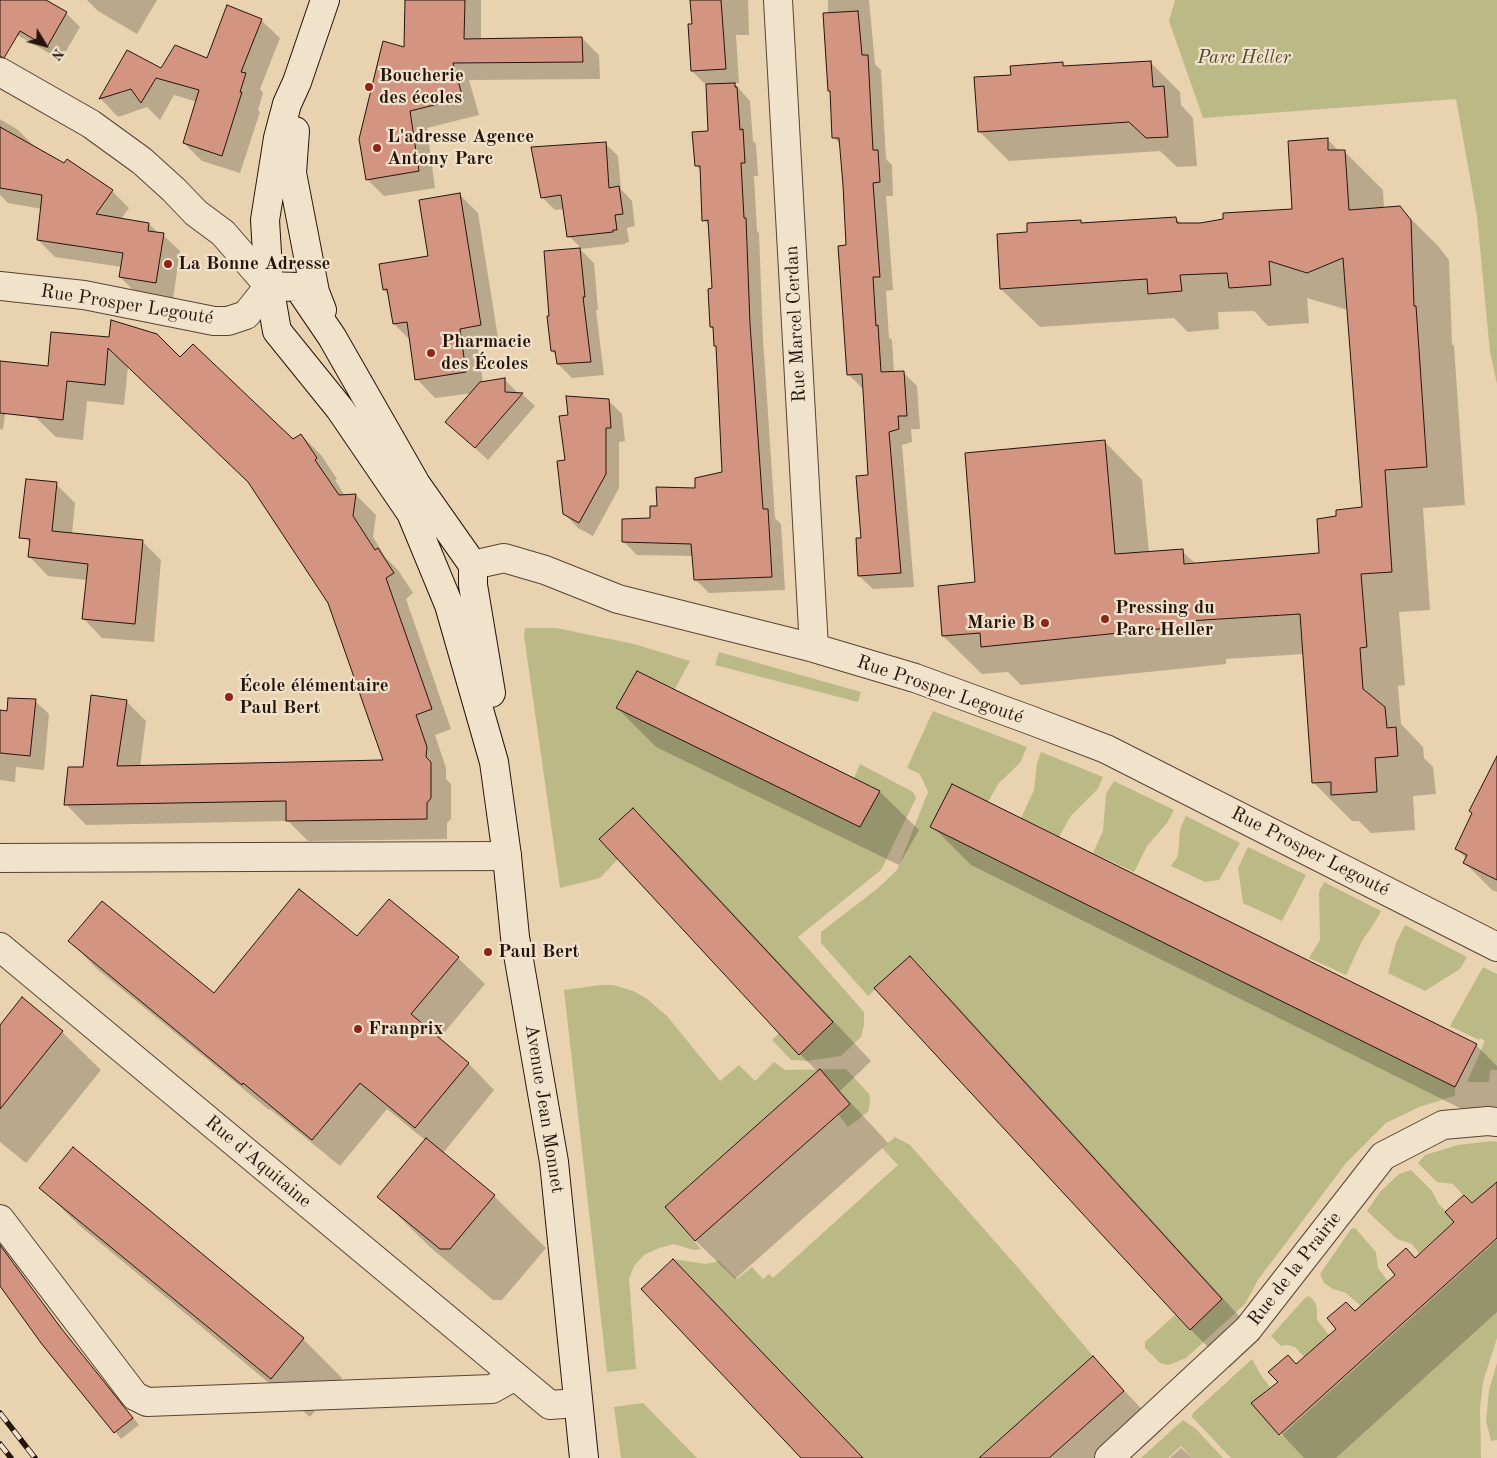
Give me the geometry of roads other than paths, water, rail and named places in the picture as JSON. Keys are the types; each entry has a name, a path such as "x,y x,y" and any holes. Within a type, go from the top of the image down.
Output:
{"street":[{"path":"297,82 298,108 292,173 315,292 332,337 393,466 446,599 473,565 416,484 393,466 340,409 277,330 269,286 265,220 278,138 287,104 297,82 325,0"},
{"name":"Rue Marcel Cerdan","path":"778,0 814,648"},
{"path":"0,72 91,124 142,161 196,213 223,233 269,286 298,287 332,337"},
{"name":"Rue Prosper Legouté","path":"0,286 84,294 214,320 228,320 246,315 269,286"},
{"name":"Rue Prosper Legouté","path":"473,565 504,558 546,570 618,599 814,648 915,678 1106,749 1497,947"},
{"name":"Avenue Jean Monnet","path":"473,565 473,586 495,713 494,762"},
{"name":"Avenue Jean Monnet","path":"446,599 465,658 494,762 507,856 515,938 554,1162 584,1458"},
{"path":"0,858 507,856"},
{"name":"Rue d'Aquitaine","path":"0,947 550,1405 578,1403"},
{"name":"Rue de la Prairie","path":"1109,1458 1248,1329 1383,1156 1443,1125 1497,1122"},
{"path":"0,1219 135,1396 147,1402 492,1389 515,1376"}],"railway":[{"path":"0,1413 35,1458"},
{"path":"0,1444 11,1458"}],"place":[{"name":"Boucherie des écoles","path":"369,87"},
{"name":"L'adresse Agence Antony Parc","path":"377,148"},
{"name":"La Bonne Adresse","path":"168,264"},
{"name":"Pharmacie des Écoles","path":"431,353"},
{"name":"Pressing du Parc Heller","path":"1105,619"},
{"name":"Marie B","path":"1045,623"},
{"name":"École élémentaire Paul Bert","path":"229,697"},
{"name":"Paul Bert","path":"488,952"},
{"name":"Franprix","path":"358,1029"}],"park label":[{"name":"Parc Heller","path":"1244,58"}]}
